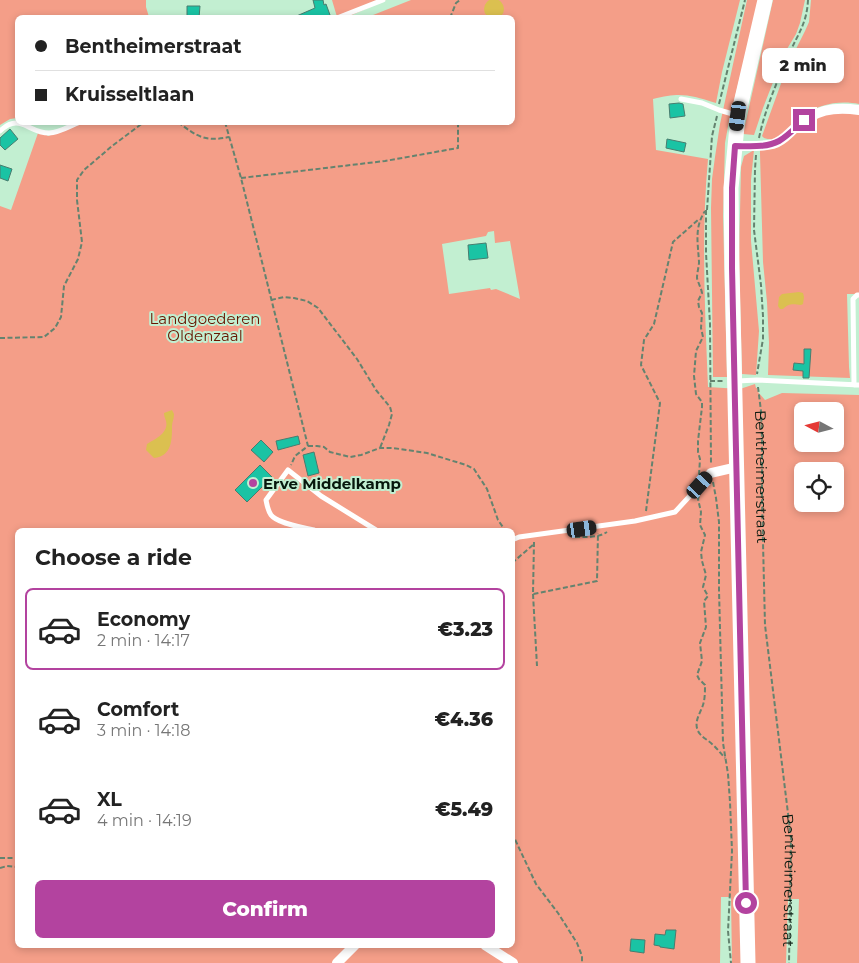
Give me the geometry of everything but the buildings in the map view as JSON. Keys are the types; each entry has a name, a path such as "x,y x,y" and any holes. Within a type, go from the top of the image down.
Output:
{"main road":[{"name":"Bentheimerstraat","path":"748,963 731,213 738,116 766,0"}],"street":[{"path":"735,146 773,144 785,138 804,120 824,111 838,108 859,110"},
{"name":"Bentheimerstraat","path":"711,474 737,466"},
{"path":"337,963 352,948"},
{"path":"490,948 513,963"}],"lane":[{"path":"345,15 383,0"},
{"path":"681,99 702,103 738,116"},
{"path":"0,131 9,123 15,123"},
{"path":"24,125 39,132 52,132 72,125"},
{"path":"735,381 757,380 856,385 853,299 859,295"},
{"path":"306,528 276,520 270,515 267,507 266,500 288,470 321,496 373,528"},
{"name":"Bentheimerstraat","path":"515,539 645,519 675,512 711,474"}],"path":[{"path":"451,15 456,3 460,0"},
{"name":"Bentheimerstraat","path":"789,963 791,838 765,625 762,438 757,380 763,339 762,303 754,230 755,169 762,120 790,52 805,22 808,0"},
{"path":"0,338 44,337 55,328 61,317 64,286 78,259 82,242 77,200 77,180 84,170 140,125"},
{"path":"182,125 203,138 217,140 229,138"},
{"path":"226,125 241,178 308,446"},
{"path":"241,178 384,160 458,148 458,125"},
{"path":"706,210 706,253 710,324 711,474 719,522 723,743 728,774 732,851 728,931 730,963"},
{"path":"645,519 660,403 641,365 644,340 654,324 673,242 701,218"},
{"path":"271,300 284,297 294,298 307,301 318,308 352,352 376,390 390,407 392,414 380,448"},
{"path":"288,470 294,456 308,446 324,447 330,452 350,457 380,448 427,453 466,465 474,470 487,489 498,520 504,528"},
{"path":"533,594 597,581 598,526"},
{"path":"534,535 533,594 536,666"},
{"path":"515,560 534,544"},
{"path":"515,839 536,884 578,943 582,963"},
{"path":"0,858 15,858"},
{"path":"0,868 7,866 15,867"}],"green space":[{"path":"0,0 146,0 148,15 15,15 15,118 0,125"},
{"path":"332,0 386,0 352,15 336,15"},
{"name":"Landgoederen Oldenzaal","path":"411,0 740,0 716,103 685,95 653,99 656,150 708,159 704,244 708,387 740,389 755,384 758,392 765,400 782,393 859,395 859,963 797,963 799,899 788,899 786,963 732,963 731,897 721,897 720,963 0,963 0,206 11,210 38,133 44,133 48,136 78,125 515,125 515,15 373,15","holes":["494,231 495,243 510,241 520,299 496,289 491,290 490,288 449,294 442,244 486,236 488,232"]},
{"path":"747,0 759,0 725,143 723,216 727,377 713,377 712,179 720,124"},
{"path":"773,0 805,0 796,34 784,54 754,135 743,134"},
{"path":"811,0 859,0 859,104 844,102 822,106 802,116 779,137 775,139 764,138 762,136 783,78 809,22"},
{"path":"827,112 859,112 859,294 847,294 850,378 768,375 769,343 763,262 760,150"},
{"path":"754,150 751,180 751,241 759,331 756,375 742,374 739,259 741,167 744,156"}],"shaded area":[{"path":"490,0 498,0 504,9 502,15 486,15 485,13 485,5"},
{"path":"803,293 803,304 791,304 780,309 778,306 779,297 782,294"},
{"path":"172,410 174,416 170,446 168,451 160,457 154,458 146,450 147,444 163,432 166,425 164,413"}],"place":[{"name":"Erve Middelkamp","path":"253,483"}],"route":[{"path":"746,903 731,213 735,146 773,144 785,138 804,120"}]}
